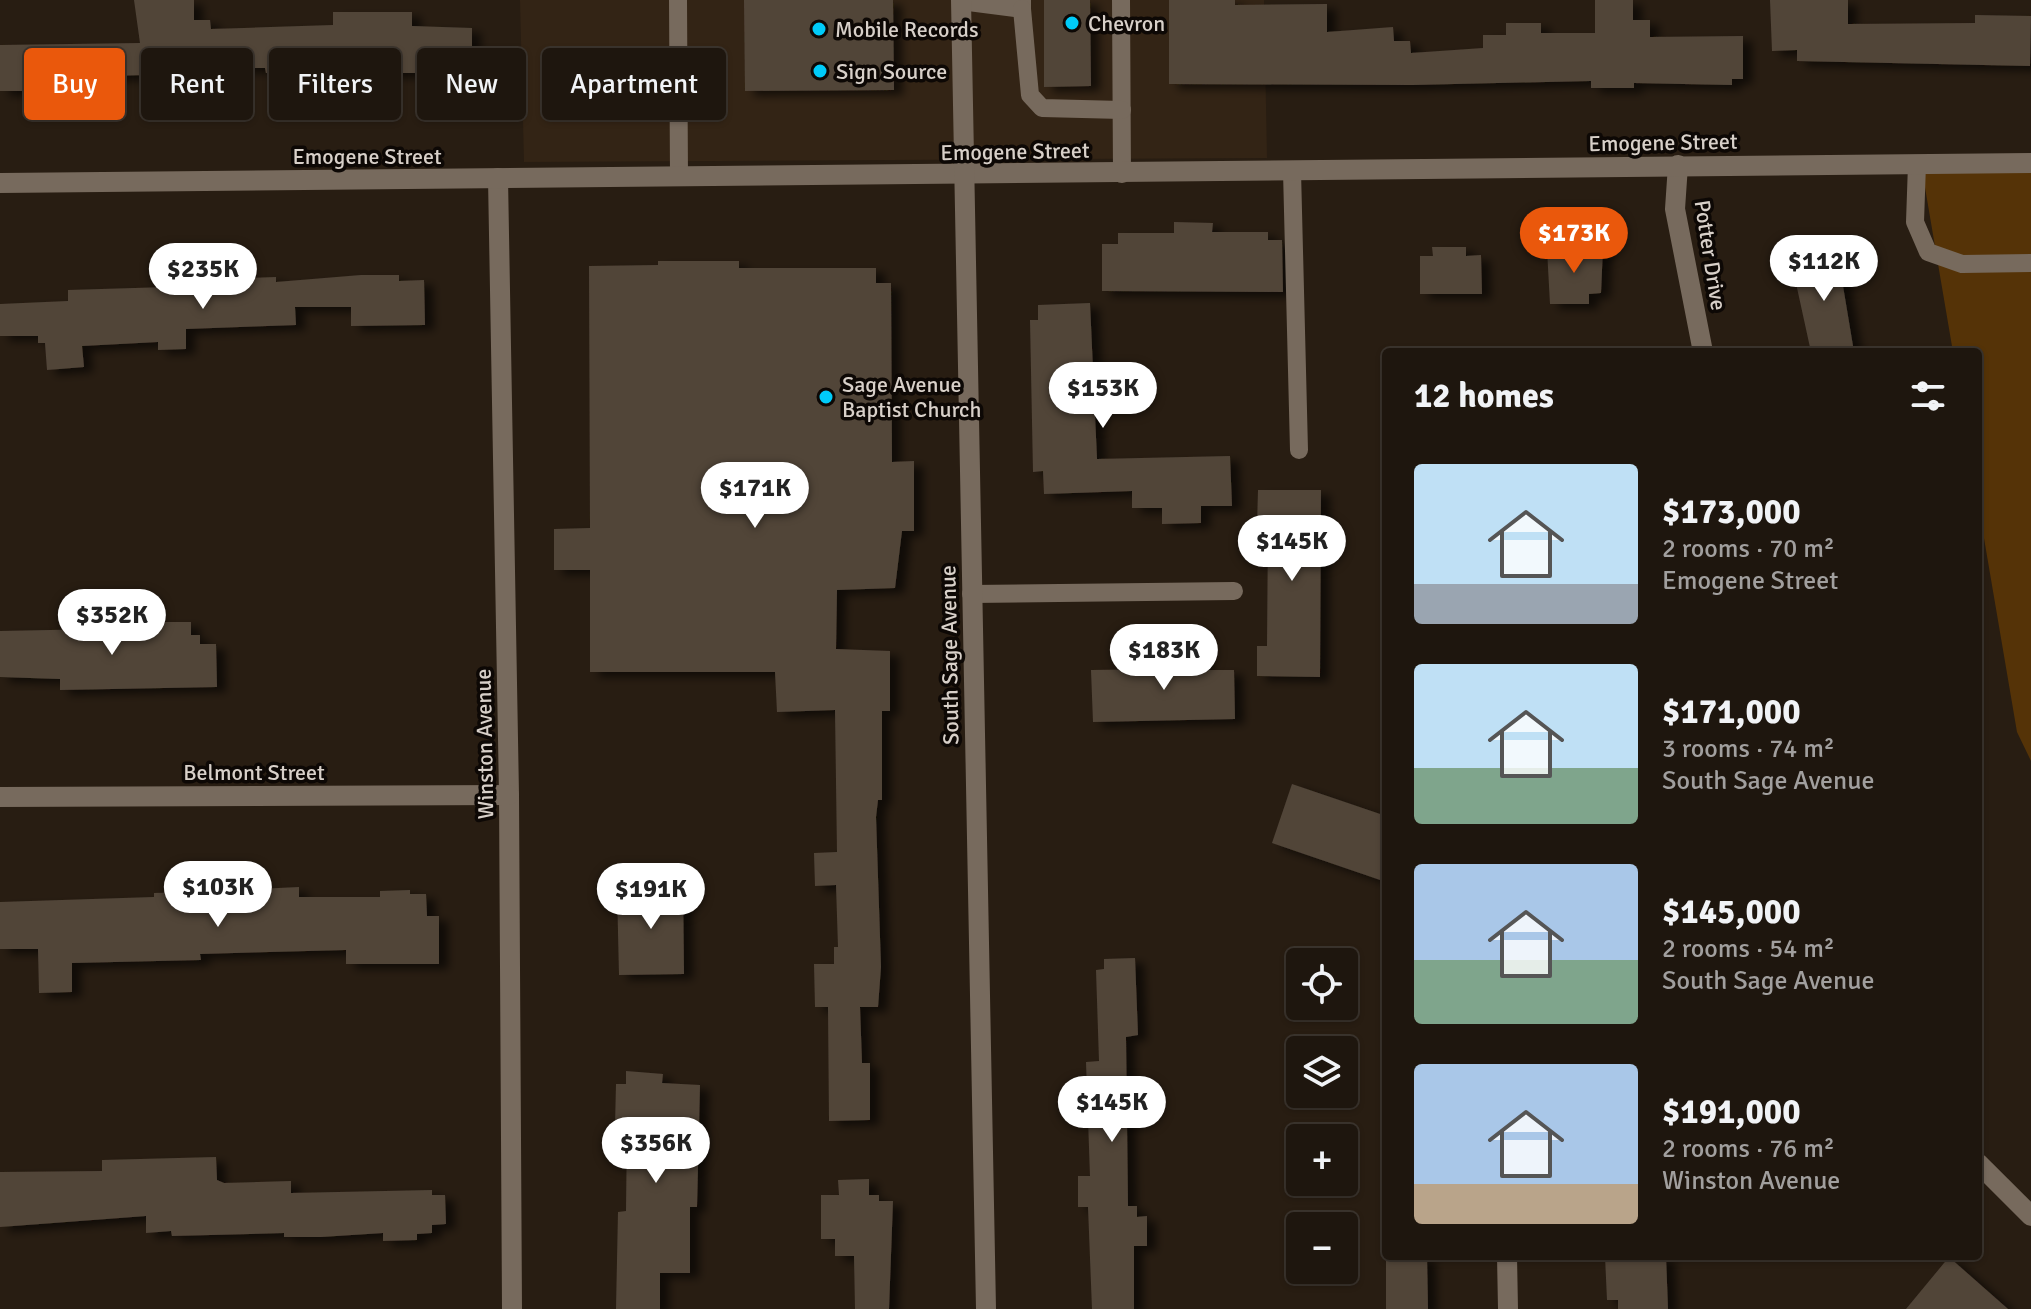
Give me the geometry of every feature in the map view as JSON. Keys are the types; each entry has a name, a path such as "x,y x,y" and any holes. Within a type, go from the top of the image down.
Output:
{"street":[{"name":"South Sage Avenue","path":"961,0 986,1309"},
{"name":"Emogene Street","path":"0,183 964,176 2031,163"},
{"name":"Potter Drive","path":"1678,165 1675,209 1702,348"},
{"name":"Winston Avenue","path":"498,178 509,795 512,1309"},
{"name":"Belmont Street","path":"0,797 509,795"},
{"path":"1982,1167 2031,1216"},
{"path":"1507,1260 1508,1309"}],"lane":[{"path":"678,0 679,176"},
{"path":"961,0 1022,5 1030,95 1042,108 1122,110"},
{"path":"1121,0 1122,174"},
{"path":"1917,164 1915,222 1928,252 1962,264 2031,263"},
{"path":"1292,171 1299,450"},
{"path":"971,594 1234,591"}],"shaded area":[{"path":"520,0 1264,0 1267,158 524,162 526,48 521,48"},
{"path":"2031,163 2031,761 2017,732 1982,526 1982,348 1952,348 1921,164"}],"building":[{"path":"134,0 194,0 194,20 210,20 211,29 333,25 333,12 412,12 412,26 472,28 472,48 417,48 417,73 401,73 401,48 269,48 269,73 266,73 265,68 253,68 253,48 141,48 141,75 125,76 125,48 24,48 24,91 0,91 0,45 140,43"},
{"name":"Mobile Records","path":"744,0 893,0 894,90 745,91"},
{"path":"1044,0 1090,0 1091,86 1044,87"},
{"path":"1169,0 1235,0 1235,5 1327,4 1327,32 1393,27 1394,41 1410,41 1411,53 1483,48 1483,35 1506,35 1506,23 1541,23 1541,33 1595,33 1595,0 1633,0 1633,20 1650,20 1650,37 1743,36 1743,79 1732,79 1732,85 1634,83 1634,88 1591,88 1591,81 1412,85 1169,84"},
{"path":"1770,0 1848,0 1848,24 1975,23 1975,15 2031,16 2030,66 1797,61 1797,50 1772,51"},
{"path":"1174,222 1213,223 1212,232 1268,232 1268,240 1282,240 1283,292 1102,291 1102,244 1118,244 1118,233 1174,233"},
{"path":"1432,247 1466,247 1466,256 1481,255 1482,294 1420,294 1420,256 1433,256"},
{"path":"1603,247 1601,293 1589,294 1589,304 1550,304 1547,249"},
{"path":"1837,250 1853,348 1810,348 1794,274 1803,274 1798,257"},
{"path":"658,261 739,261 739,268 876,268 876,283 891,283 892,462 914,461 914,531 902,531 895,588 837,590 836,649 890,651 890,711 882,711 882,800 878,800 876,817 881,967 878,1007 860,1007 862,1063 870,1063 870,1120 829,1121 828,1007 815,1007 814,964 834,964 834,947 838,947 836,885 815,886 814,853 837,852 835,710 777,712 775,672 590,672 590,570 554,570 554,529 590,528 589,266 658,265"},
{"path":"399,275 399,281 424,280 425,325 351,326 351,307 295,307 296,325 186,329 186,349 158,350 158,342 82,346 84,367 47,370 45,343 38,343 38,336 0,336 0,304 68,301 68,290 234,285 233,282 248,282 248,278 276,277 276,282"},
{"path":"1090,303 1097,459 1230,456 1232,506 1201,506 1201,523 1162,524 1162,508 1132,508 1132,491 1044,494 1043,471 1033,472 1030,320 1038,320 1038,305"},
{"path":"1258,490 1321,490 1320,677 1257,676 1257,646 1267,646 1268,526 1257,526"},
{"path":"151,622 191,622 191,635 200,635 200,644 216,644 217,687 60,690 60,679 0,677 0,631 151,628"},
{"path":"1164,651 1201,651 1202,670 1234,670 1235,719 1093,722 1091,670 1164,669"},
{"path":"1292,784 1382,815 1382,881 1272,843"},
{"path":"299,887 299,897 380,897 380,891 410,890 410,894 426,894 427,916 439,916 439,964 346,964 346,950 200,954 201,960 72,963 72,992 39,993 38,949 0,949 0,902 154,897 154,893 189,892 189,898 258,897 258,889"},
{"path":"683,888 684,974 619,975 617,889"},
{"path":"1135,958 1138,1035 1126,1037 1128,1206 1137,1206 1137,1217 1147,1216 1147,1246 1134,1246 1134,1309 1092,1309 1088,1207 1078,1207 1078,1176 1090,1176 1086,1062 1099,1061 1096,970 1104,969 1104,959"},
{"path":"626,1071 663,1074 662,1083 700,1085 697,1207 690,1207 690,1273 660,1273 660,1309 616,1309 618,1212 626,1211 627,1126 615,1126 616,1084 626,1084"},
{"path":"216,1157 217,1180 224,1183 291,1181 291,1193 432,1190 432,1195 445,1195 446,1224 432,1225 432,1233 417,1234 417,1240 383,1241 383,1233 321,1237 284,1237 284,1233 172,1236 171,1231 146,1233 146,1216 0,1227 0,1172 102,1171 102,1160"},
{"path":"869,1179 869,1195 879,1195 879,1201 893,1201 889,1309 855,1309 854,1256 835,1256 835,1239 821,1239 821,1195 839,1195 838,1180"},
{"path":"1386,1260 1427,1260 1428,1309 1386,1309"},
{"path":"1605,1260 1666,1260 1668,1309 1618,1309 1618,1300 1607,1300"},
{"path":"1947,1260 1952,1260 2008,1309 1906,1309"}],"place":[{"name":"Chevron","path":"1072,23"},
{"name":"Mobile Records","path":"819,29"},
{"name":"Sign Source","path":"820,71"},
{"name":"Sage Avenue Baptist Church","path":"826,397"}]}
